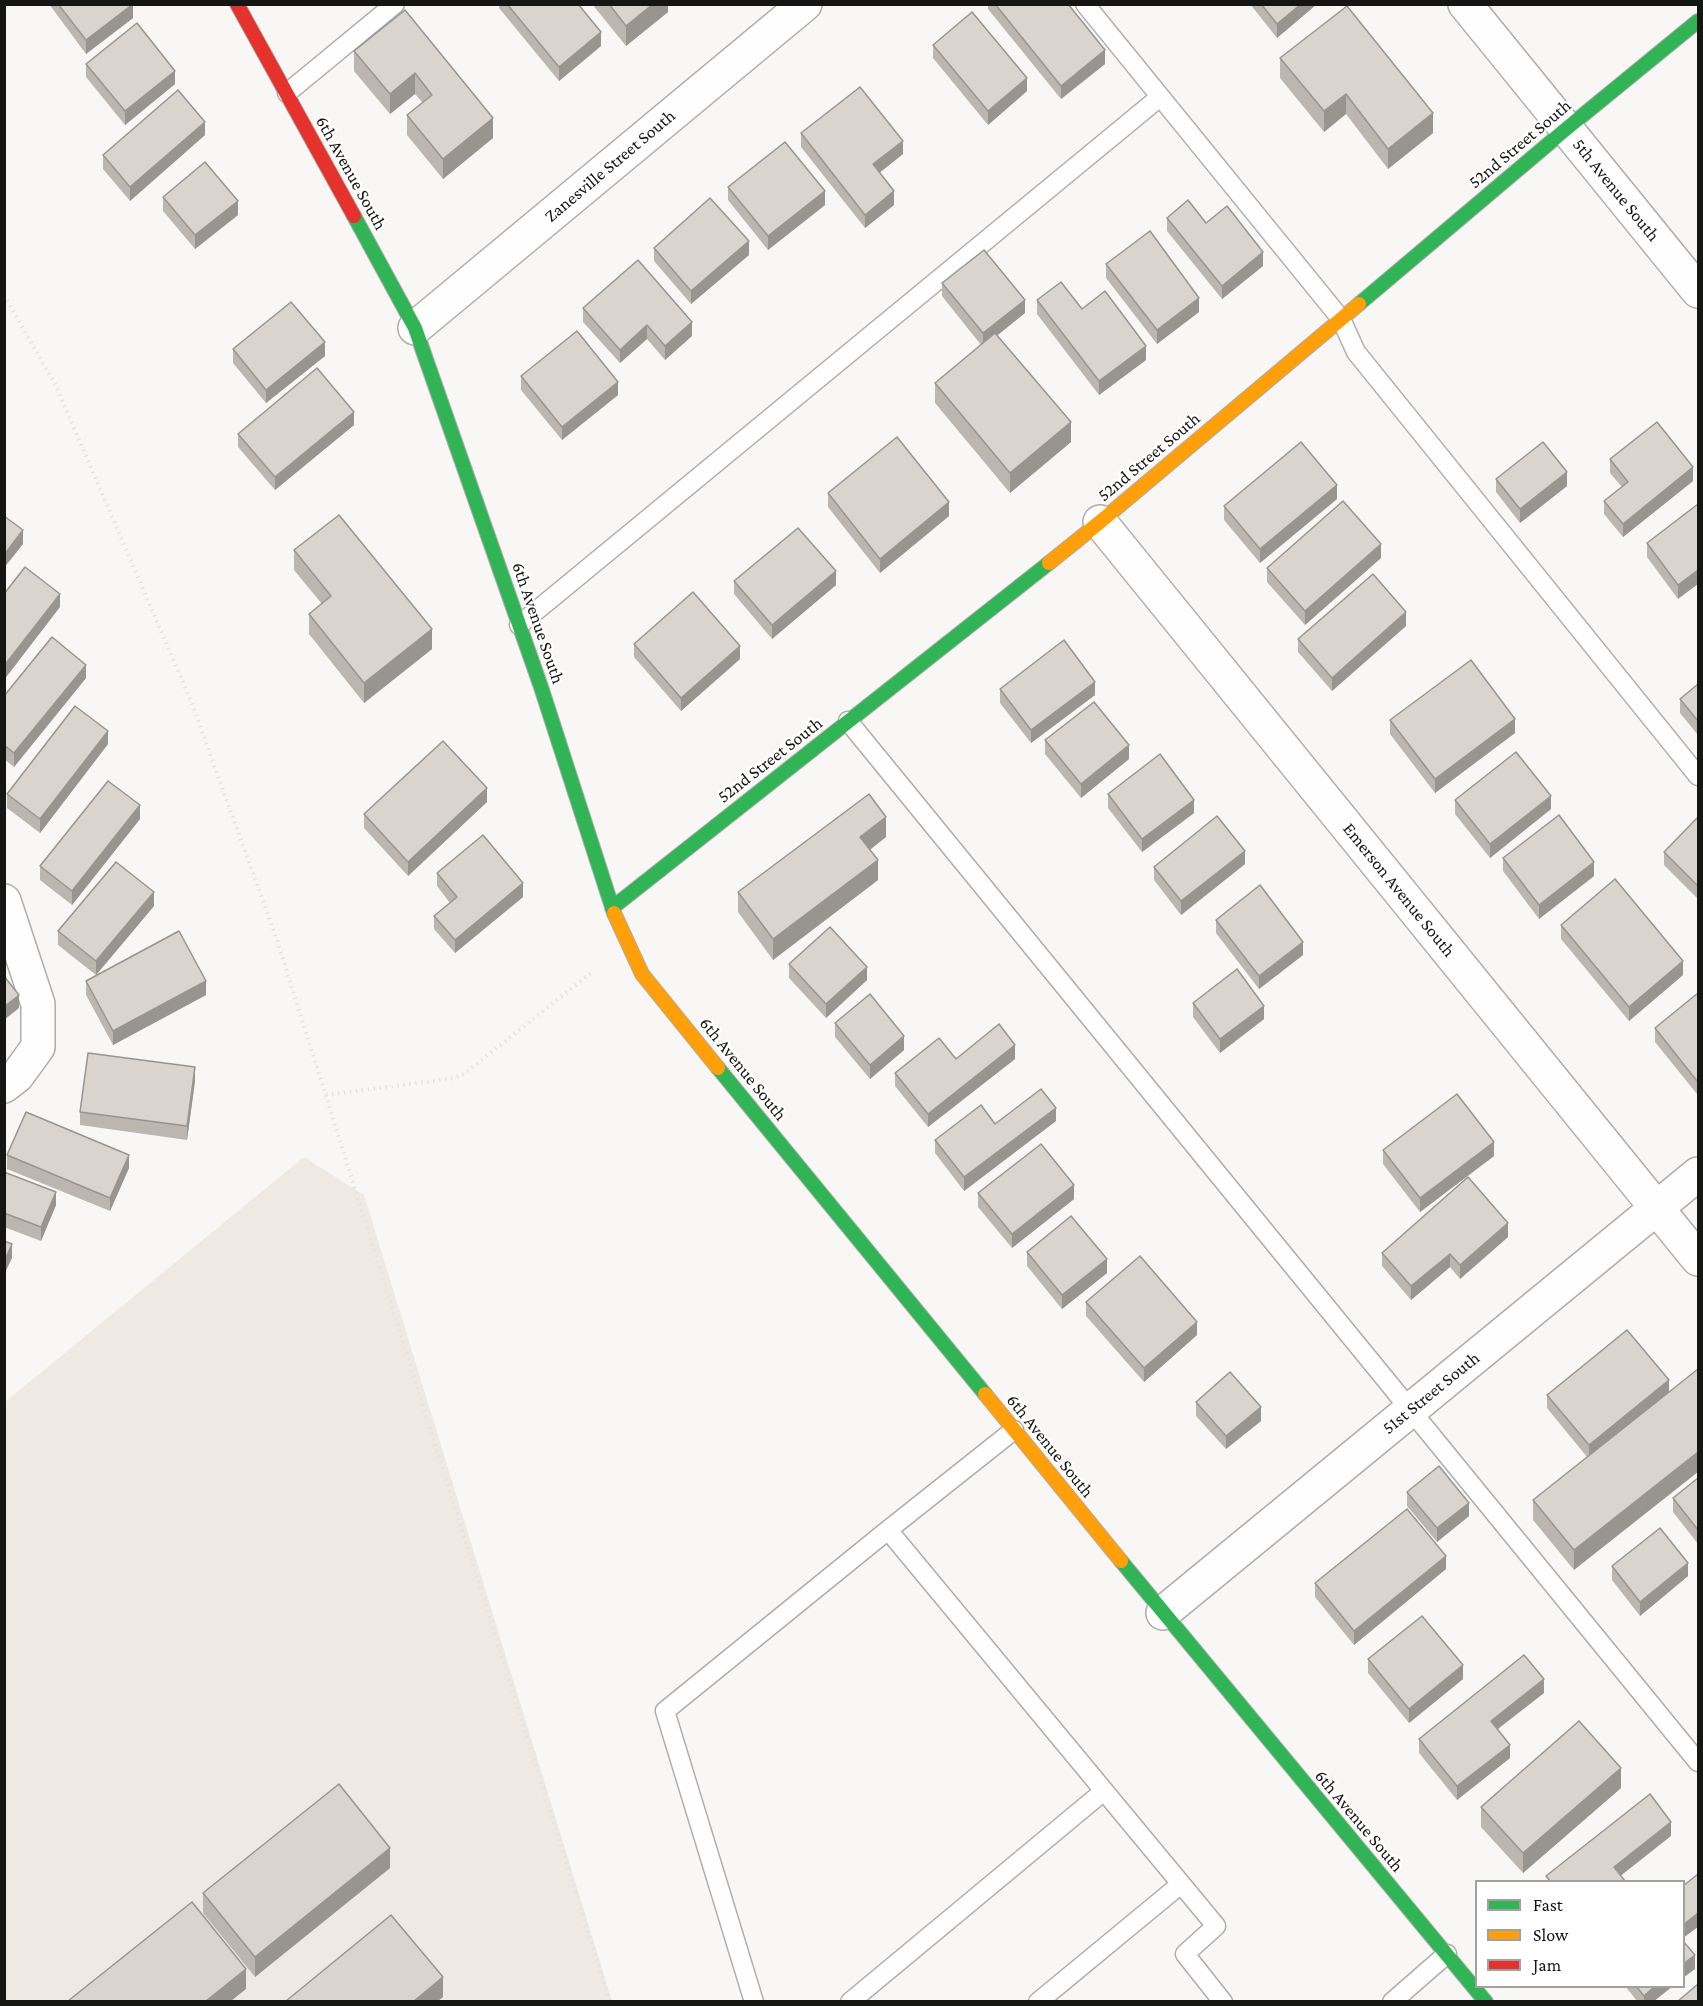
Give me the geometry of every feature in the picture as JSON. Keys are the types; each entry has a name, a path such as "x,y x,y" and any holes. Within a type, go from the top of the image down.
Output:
{"street":[{"name":"6th Avenue South","path":"237,4 415,327 542,687 612,908 642,974 1163,1613 1475,1988"},
{"name":"Zanesville Street South","path":"415,327 805,4"},
{"name":"5th Avenue South","path":"1465,4 1698,291"},
{"name":"52nd Street South","path":"612,908 1100,522 1566,129 1698,21"},
{"name":"Emerson Avenue South","path":"1100,522 1698,1260"},
{"path":"4,901 38,1004 38,1047 17,1076 4,1086"},
{"name":"51st Street South","path":"1163,1613 1698,1174"},
{"name":"6th Avenue South","path":"1475,1988 1486,2001"}],"lane":[{"path":"286,93 395,4"},
{"path":"1085,4 1341,319 1356,352 1698,776"},
{"path":"519,625 1160,97"},
{"path":"848,721 1698,1762"},
{"path":"754,2001 665,1711 1014,1430"},
{"path":"888,1530 1216,1926 1185,1954 1223,2001"},
{"path":"850,2001 1104,1791"},
{"path":"1038,2001 1181,1884"},
{"path":"1392,2001 1447,1954"}],"path":[{"path":"4,295 56,386 191,701 277,940 610,2001"},
{"path":"326,1095 455,1078 464,1074 591,973"}],"shaded area":[{"path":"304,1157 364,1195 612,2001 5,2002 5,1402"}],"building":[{"path":"58,4 133,4 86,40"},
{"path":"507,4 578,4 601,32 559,67"},
{"path":"609,4 653,4 626,26"},
{"path":"995,4 1068,4 1105,50 1061,86"},
{"path":"1261,4 1301,4 1277,24"},
{"path":"1347,6 1433,113 1388,149 1346,94 1324,111 1280,58"},
{"path":"405,10 493,118 443,159 407,115 432,95 415,73 390,94 354,51"},
{"path":"972,12 1027,78 988,111 933,45"},
{"path":"137,23 175,71 125,111 86,64"},
{"path":"860,87 903,141 873,164 894,191 865,215 801,133"},
{"path":"178,90 205,122 130,187 103,155"},
{"path":"785,142 825,191 768,236 728,187"},
{"path":"205,162 238,201 195,235 163,197"},
{"path":"710,198 749,241 691,291 654,248"},
{"path":"1188,200 1206,223 1227,206 1263,252 1222,286 1167,218"},
{"path":"1150,231 1199,298 1157,330 1106,264"},
{"path":"984,250 1025,300 983,333 942,283"},
{"path":"638,260 692,322 665,346 647,325 620,350 583,308"},
{"path":"1061,282 1082,309 1105,291 1146,346 1099,381 1037,300"},
{"path":"291,302 325,342 266,390 233,349"},
{"path":"577,331 618,382 562,427 521,376"},
{"path":"995,333 1071,422 1010,473 935,383"},
{"path":"317,368 354,412 275,477 238,434"},
{"path":"1657,422 1693,467 1623,524 1604,501 1628,482 1610,459"},
{"path":"897,437 949,502 880,559 828,493"},
{"path":"1301,442 1337,485 1260,549 1224,506"},
{"path":"1543,442 1567,472 1520,509 1496,479"},
{"path":"1343,501 1381,544 1305,611 1267,568"},
{"path":"1698,504 1698,570 1678,585 1647,543"},
{"path":"339,515 432,629 364,683 309,614 331,596 294,550"},
{"path":"4,516 23,530 4,555"},
{"path":"798,528 836,571 772,625 734,581"},
{"path":"25,567 60,594 4,666 4,594"},
{"path":"1373,574 1406,612 1332,678 1298,639"},
{"path":"693,592 740,646 681,698 634,644"},
{"path":"52,637 86,665 14,753 4,745 4,696"},
{"path":"1064,640 1095,682 1031,730 1000,689"},
{"path":"1471,660 1515,719 1435,779 1390,720"},
{"path":"1698,684 1698,721 1680,699"},
{"path":"1094,702 1129,745 1081,784 1045,740"},
{"path":"75,706 108,731 40,819 7,794"},
{"path":"443,741 487,788 408,862 364,814"},
{"path":"1516,752 1551,796 1490,844 1455,800"},
{"path":"1160,754 1194,800 1142,839 1108,794"},
{"path":"108,781 140,805 72,891 40,866"},
{"path":"869,794 886,817 860,837 878,860 773,939 738,892"},
{"path":"1559,815 1594,862 1539,905 1503,858"},
{"path":"1217,816 1245,851 1181,901 1154,867"},
{"path":"1698,817 1698,886 1664,852"},
{"path":"483,835 523,883 455,940 434,916 457,897 437,873"},
{"path":"116,862 154,892 96,961 58,931"},
{"path":"1615,879 1683,961 1629,1007 1561,925"},
{"path":"1260,885 1303,942 1259,976 1216,920"},
{"path":"830,927 867,967 826,1004 789,964"},
{"path":"179,931 206,981 113,1031 86,981"},
{"path":"1237,969 1264,1006 1220,1039 1193,1003"},
{"path":"4,976 19,995 4,1007"},
{"path":"1698,993 1698,1080 1697,1081 1655,1028"},
{"path":"870,994 904,1036 870,1065 835,1023"},
{"path":"999,1024 1015,1045 928,1114 895,1073 939,1038 956,1059"},
{"path":"88,1053 195,1067 187,1126 80,1112"},
{"path":"1041,1089 1056,1108 964,1177 935,1140 981,1105 995,1124"},
{"path":"1457,1094 1494,1142 1420,1198 1383,1150"},
{"path":"26,1112 129,1155 110,1198 7,1155"},
{"path":"1041,1144 1074,1185 1012,1234 978,1193"},
{"path":"4,1172 56,1192 41,1227 4,1213"},
{"path":"1468,1177 1508,1223 1460,1265 1450,1254 1411,1286 1382,1253"},
{"path":"1071,1216 1107,1259 1062,1295 1027,1252"},
{"path":"4,1241 12,1244 4,1262"},
{"path":"1140,1256 1197,1322 1144,1368 1086,1302"},
{"path":"1627,1330 1669,1380 1589,1445 1547,1395"},
{"path":"1698,1369 1698,1452 1574,1550 1533,1500"},
{"path":"1230,1372 1261,1407 1226,1436 1196,1402"},
{"path":"1439,1466 1469,1503 1437,1528 1407,1492"},
{"path":"1698,1478 1698,1530 1673,1498"},
{"path":"1407,1509 1446,1556 1354,1631 1315,1583"},
{"path":"1660,1528 1688,1563 1640,1602 1612,1566"},
{"path":"1422,1616 1463,1665 1409,1709 1368,1659"},
{"path":"1524,1655 1544,1679 1491,1721 1510,1745 1457,1786 1419,1739"},
{"path":"1579,1721 1621,1768 1523,1853 1481,1807"},
{"path":"339,1784 390,1848 255,1957 203,1893"},
{"path":"1650,1794 1671,1822 1614,1867 1624,1880 1549,1880 1546,1876"},
{"path":"1698,1874 1698,1913 1685,1923 1685,1884"},
{"path":"192,1902 246,1969 206,2001 68,2001"},
{"path":"391,1915 443,1977 414,2001 286,2001"},
{"path":"1685,1943 1695,1955 1685,1962"},
{"path":"1698,1984 1698,2001 1678,2001"},
{"path":"1638,1988 1653,1988 1644,1996"}],"traffic: fast":[{"path":"1359,304 1698,21"},
{"path":"354,216 415,328 541,687 614,913"},
{"path":"612,908 1049,563"},
{"path":"718,1068 985,1394"},
{"path":"1121,1561 1486,2002"}],"traffic: slow":[{"path":"1049,563 1359,304"},
{"path":"614,913 642,974 718,1068"},
{"path":"985,1394 1121,1561"}],"traffic: jam":[{"path":"237,4 354,216"}]}
